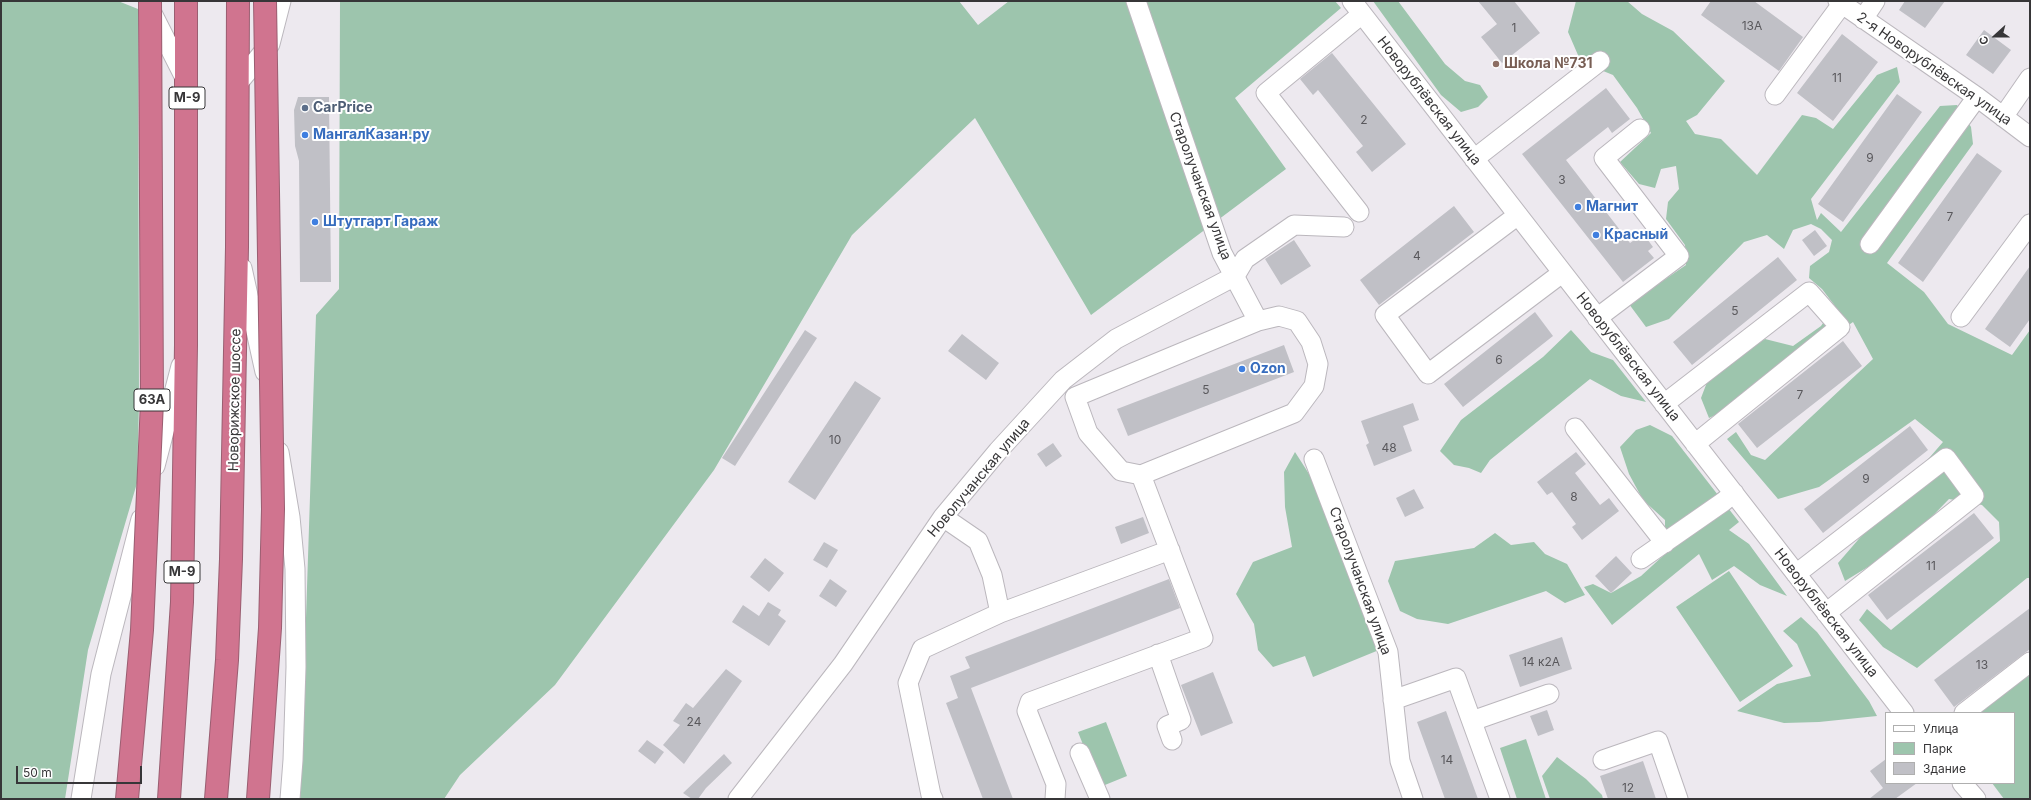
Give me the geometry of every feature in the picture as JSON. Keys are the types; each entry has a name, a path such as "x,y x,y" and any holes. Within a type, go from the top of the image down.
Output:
{"highway":[{"name":"63A","path":"127,799 142,630 152,408 150,1"},
{"name":"М-9","path":"169,799 182,602 186,345 186,1"},
{"name":"Новорижское шоссе","path":"216,799 227,660 231,559 237,247 238,1"},
{"path":"258,799 270,628 273,509 265,1"}],"street":[{"path":"145,1 187,82"},
{"path":"238,83 270,44 281,1"},
{"name":"Старолучанская улица","path":"1136,1 1222,253 1258,321"},
{"path":"1863,19 1876,1"},
{"path":"1775,94 1840,3"},
{"name":"2-я Новорублёвская улица","path":"1840,3 1976,97 2030,137"},
{"path":"1357,8 1266,92 1359,212"},
{"name":"Новорублёвская улица","path":"1357,8 1903,712"},
{"path":"1474,159 1600,61"},
{"path":"2003,117 2030,78"},
{"path":"1870,244 1976,97"},
{"path":"1597,318 1679,256 1604,158 1640,129"},
{"path":"1518,215 1385,315 1428,374 1562,273"},
{"path":"1235,276 1245,259 1294,224 1344,227"},
{"path":"1961,317 2030,224"},
{"path":"237,247 269,390 290,517 295,569 296,667 293,760 290,799"},
{"name":"Новолучанская улица","path":"738,799 843,664 944,517 998,451 1063,380 1116,339 1235,276"},
{"path":"1664,404 1809,292 1840,326 1695,444"},
{"path":"1063,380 1075,397 1088,433 1121,471 1141,475 1294,413 1314,386 1318,364 1311,342 1297,321 1279,316 1258,321 1075,397"},
{"path":"81,799 101,674 186,345"},
{"path":"1575,428 1664,543"},
{"path":"1796,574 1946,458 1974,496 1826,613"},
{"name":"Старолучанская улица","path":"1314,459 1388,652 1400,761 1413,799"},
{"path":"1055,799 1056,784 1027,711 1030,702 1203,638 1141,475"},
{"path":"1641,559 1724,502 1734,493"},
{"path":"944,517 978,541 992,575 1000,614"},
{"path":"934,799 931,795 908,683 922,649 1000,614 1170,550"},
{"path":"1158,654 1181,720 1167,726 1172,740"},
{"path":"1965,712 2030,662"},
{"path":"1393,700 1456,678 1500,799"},
{"path":"1472,721 1549,694"},
{"path":"1603,760 1658,741 1678,799"},
{"path":"1080,753 1100,799"},
{"path":"1963,784 1976,799"}],"green space":[{"path":"1,1 118,1 138,9 139,403 137,483 88,650 65,799 1,799"},
{"path":"340,1 959,1 978,25 1009,1 1335,1 1341,8 1235,98 1286,169 1091,315 975,118 852,235 714,470 555,685 460,775 444,799 300,799 316,315 339,289"},
{"path":"1373,1 1398,1 1445,64 1465,81 1480,85 1488,97 1478,107 1461,112 1441,95"},
{"path":"1576,1 1627,1 1642,14 1673,31 1725,81 1697,115 1686,121 1695,134 1721,139 1757,175 1802,115 1816,118 1833,129 1877,75 1897,67 1900,82 1811,199 1817,220 1821,213 1841,232 1940,106 1957,105 1971,127 1973,144 1887,263 1924,292 1948,324 2012,355 2030,330 2030,578 2027,578 1917,668 1883,647 1859,620 1867,609 1891,630 2000,541 1999,522 1982,505 1949,499 1916,533 1876,562 1845,581 1838,563 1943,442 1915,419 1819,487 1778,499 1727,439 1736,432 1751,455 1765,460 1873,359 1853,322 1728,409 1709,418 1701,398 1709,377 1765,339 1793,346 1821,326 1835,306 1822,289 1809,278 1810,266 1829,252 1832,240 1821,229 1811,224 1793,230 1784,249 1767,235 1744,242 1669,319 1646,327 1629,304 1686,265 1685,245 1666,219 1668,202 1679,189 1676,166 1661,169 1655,188 1639,184 1620,162 1651,133 1637,108 1613,75 1581,62 1568,32"},
{"path":"1571,330 1591,352 1613,360 1646,402 1621,396 1590,379 1490,460 1481,473 1469,468 1454,465 1440,451 1461,420 1543,357"},
{"path":"1650,425 1672,436 1739,522 1729,530 1749,544 1787,596 1760,585 1734,566 1712,580 1699,554 1612,625 1584,587 1593,584 1611,593 1641,576 1665,554 1665,520 1643,500 1629,474 1620,447 1636,430"},
{"path":"1295,452 1318,488 1379,650 1313,677 1305,656 1273,667 1258,650 1254,624 1236,594 1253,562 1292,547 1285,507 1284,472"},
{"path":"1495,533 1511,545 1534,542 1545,554 1567,564 1585,595 1565,603 1546,591 1448,624 1417,619 1400,611 1388,581 1395,561 1474,548"},
{"path":"1729,571 1793,666 1740,702 1676,607"},
{"path":"1801,617 1817,632 1869,701 1877,716 1819,722 1784,723 1737,711 1777,684 1811,676 1797,644 1783,631"},
{"path":"2030,659 2030,799 2004,799 1993,784 2015,784 2015,712 1963,712"},
{"path":"1106,722 1127,776 1100,787 1078,732"},
{"path":"1526,739 1546,799 1517,799 1500,748"},
{"path":"1557,757 1586,779 1602,795 1603,799 1550,799 1542,776"}],"building":[{"path":"1478,1 1514,1 1540,33 1502,63 1481,37 1497,24"},
{"path":"1711,1 1754,1 1803,37 1779,71 1701,15"},
{"path":"1905,1 1945,1 1925,28 1899,10"},
{"path":"1984,30 2011,50 1993,74 1966,55"},
{"path":"1842,34 1878,62 1833,121 1797,93"},
{"path":"1332,53 1406,144 1372,172 1356,152 1363,146 1318,90 1313,95 1300,79"},
{"path":"1606,88 1630,119 1612,133 1608,127 1566,160 1630,243 1637,238 1639,240 1645,236 1653,247 1648,251 1654,258 1623,282 1522,154"},
{"path":"1897,94 1922,112 1843,222 1818,204"},
{"name":"Штутгарт Гараж","path":"298,97 329,97 331,282 300,282 299,161 295,146 294,110"},
{"path":"1977,153 2002,171 1923,282 1898,263"},
{"path":"1454,206 1474,232 1379,305 1360,280"},
{"path":"1815,230 1827,246 1814,256 1802,240"},
{"path":"1294,240 1311,266 1281,285 1265,259"},
{"path":"1778,257 1797,280 1692,365 1673,342"},
{"path":"2030,266 2030,319 2010,347 1985,329"},
{"path":"1535,312 1553,336 1463,407 1444,384"},
{"path":"805,330 817,338 735,466 722,458"},
{"path":"962,334 999,363 986,380 948,351"},
{"path":"1843,341 1862,366 1757,448 1738,424"},
{"path":"1284,345 1294,372 1128,436 1117,409"},
{"path":"855,381 881,398 815,500 788,482"},
{"path":"1413,403 1419,420 1403,426 1412,451 1374,466 1366,445 1369,443 1361,421"},
{"path":"1910,426 1928,450 1823,533 1804,509"},
{"path":"1053,443 1062,456 1046,467 1037,454"},
{"path":"1576,452 1586,464 1575,473 1600,505 1609,498 1619,511 1582,540 1572,527 1576,524 1552,492 1547,495 1537,482"},
{"path":"1414,489 1424,508 1405,517 1396,498"},
{"path":"1974,513 1994,538 1887,620 1868,595"},
{"path":"1143,517 1149,533 1121,544 1115,527"},
{"path":"824,542 838,550 827,568 813,560"},
{"path":"1616,556 1632,573 1611,593 1595,576"},
{"path":"765,558 784,573 769,592 750,577"},
{"path":"830,579 847,591 836,607 819,596"},
{"path":"1169,579 1180,608 971,688 1013,799 983,799 946,703 958,698 950,676 970,668 965,657"},
{"path":"768,602 781,610 778,615 786,621 769,646 732,622 743,605 759,616"},
{"path":"2030,608 2030,649 1954,707 1934,680"},
{"path":"1562,637 1572,669 1520,687 1509,655"},
{"path":"726,669 742,681 684,764 663,745 680,725 673,721 686,703 693,708"},
{"path":"1213,672 1233,723 1201,736 1181,685"},
{"path":"1547,710 1554,730 1538,736 1530,716"},
{"path":"1446,711 1478,799 1445,799 1417,722"},
{"path":"647,740 664,752 655,764 638,751"},
{"path":"724,754 732,763 706,788 698,799 692,799 683,793"},
{"path":"1885,760 1885,784 1916,784 1895,799 1869,799 1883,788 1870,771"},
{"path":"1643,761 1656,799 1608,799 1600,776"}],"place":[{"name":"Школа №731","path":"1496,64"},
{"name":"CarPrice","path":"305,108"},
{"name":"МангалКазан.ру","path":"305,135"},
{"name":"Магнит","path":"1578,207"},
{"name":"Штутгарт Гараж","path":"315,222"},
{"name":"Красный","path":"1596,235"},
{"name":"Ozon","path":"1242,369"}]}
